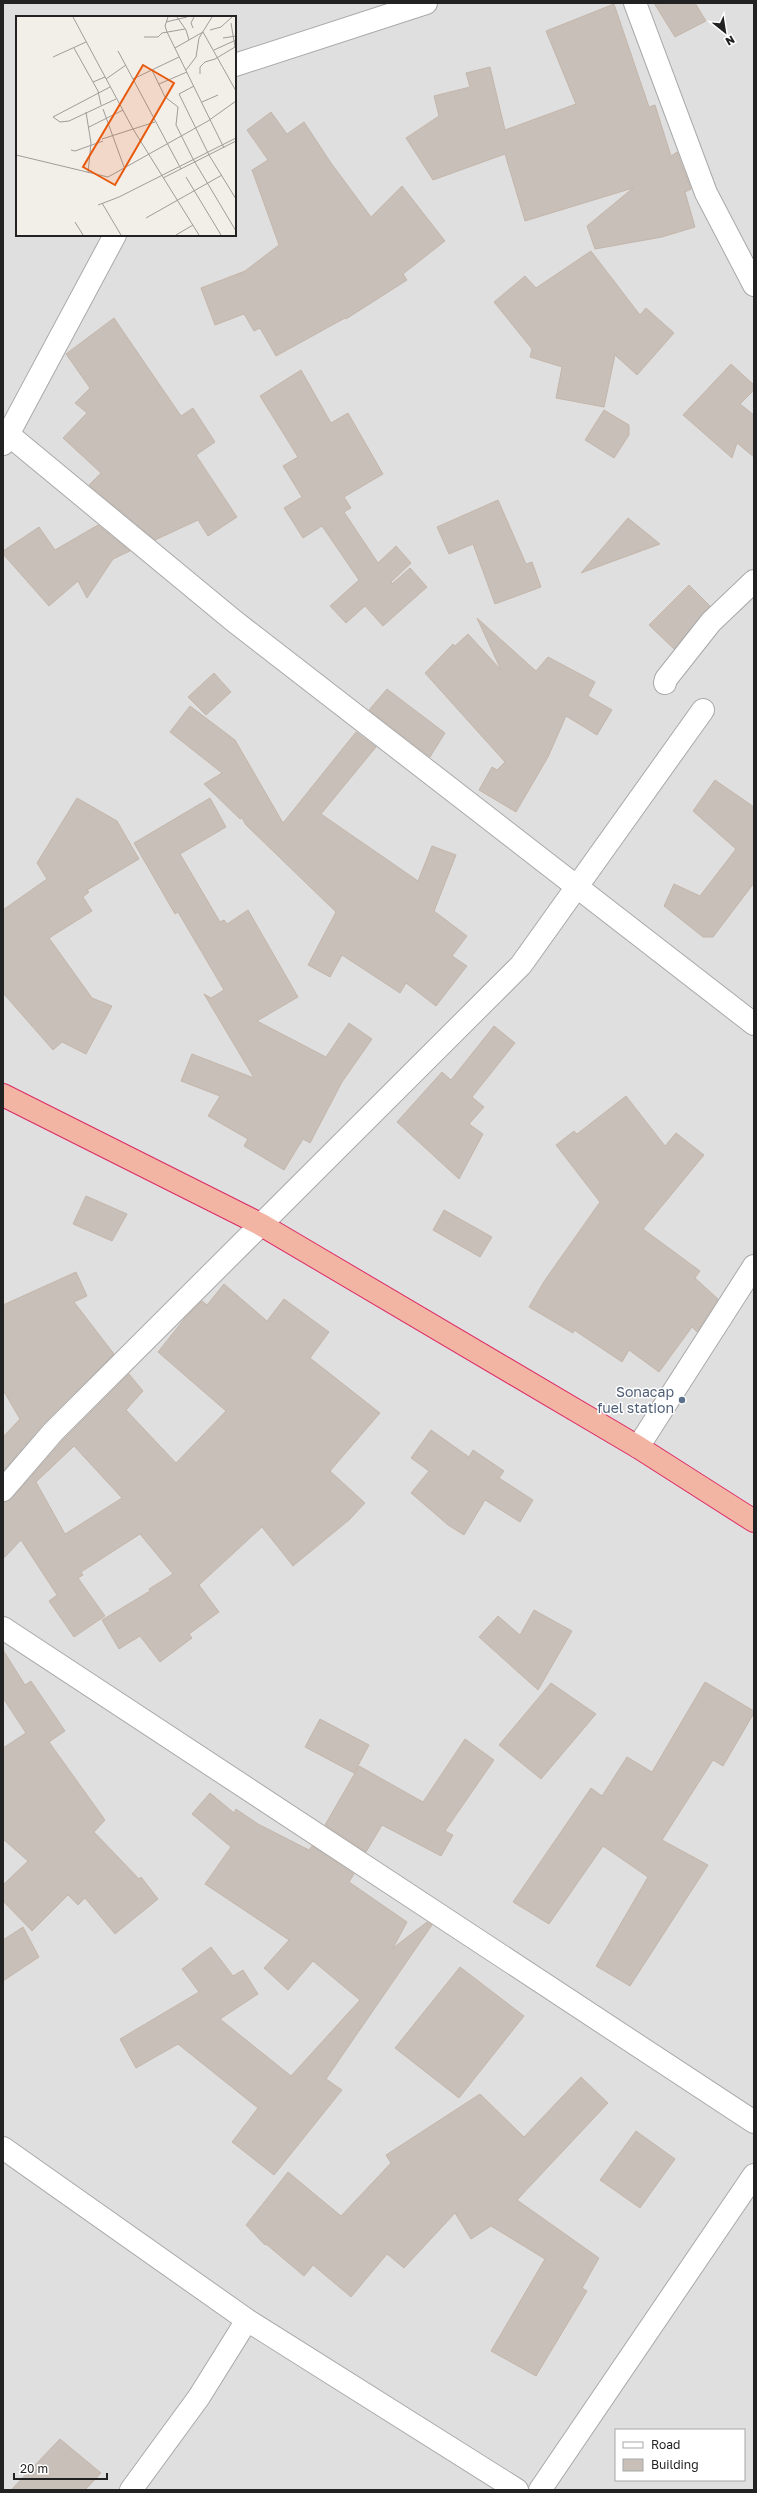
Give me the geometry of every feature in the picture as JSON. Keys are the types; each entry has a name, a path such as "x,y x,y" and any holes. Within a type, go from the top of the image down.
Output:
{"highway":[{"path":"3,1095 260,1224 638,1447 754,1521"}],"street":[{"path":"236,65 426,3"},
{"path":"635,3 706,193 754,285"},
{"path":"114,236 6,439 234,621 578,886 754,1024"},
{"path":"665,683 666,679 711,622 754,580"},
{"path":"3,1490 53,1432 260,1224 522,965 703,710"},
{"path":"638,1447 754,1266"},
{"path":"3,1628 754,2122"},
{"path":"5,2148 248,2320 517,2490"},
{"path":"540,2490 754,2175"},
{"path":"131,2490 199,2397 248,2320"}],"shaded area":[{"path":"3,3 754,3 754,2490 3,2490"}],"building":[{"path":"654,3 695,3 706,21 675,37"},
{"path":"614,4 649,107 655,105 671,156 677,152 691,189 685,192 695,227 662,237 595,249 587,226 633,188 525,221 505,154 433,180 406,138 439,116 434,96 470,87 466,73 490,67 505,130 576,104 546,31"},
{"path":"271,112 287,134 304,122 331,163 371,217 402,186 445,241 403,274 407,280 346,319 345,318 276,356 260,328 254,331 244,314 215,325 201,288 245,271 279,245 252,170 268,160 247,130"},
{"path":"591,251 640,315 646,308 674,333 637,375 615,355 604,407 556,398 562,367 530,357 532,349 494,302 525,276 536,288"},
{"path":"114,318 181,416 193,408 215,442 196,455 237,517 208,536 198,520 155,540 89,485 101,473 63,438 87,413 75,403 90,388 66,354"},
{"path":"731,364 754,385 754,390 740,404 754,415 754,457 737,443 732,458 683,415"},
{"path":"301,370 331,423 348,413 383,474 344,497 351,508 344,512 378,563 396,546 411,563 391,582 392,584 410,568 427,587 383,626 365,606 346,623 330,606 359,580 322,526 303,538 284,508 302,497 283,466 298,457 260,396"},
{"path":"604,410 629,425 629,435 614,458 585,440"},
{"path":"498,500 526,564 532,562 541,587 495,604 473,544 449,554 437,527"},
{"path":"628,518 660,544 581,573"},
{"path":"98,525 130,551 113,559 87,598 78,581 49,606 3,554 3,551 39,527 55,550"},
{"path":"689,585 710,606 674,649 649,625"},
{"path":"477,618 536,671 548,657 595,682 588,696 612,710 597,735 566,716 548,757 516,812 479,790 492,767 497,770 505,762 425,673 453,644 455,646 468,634 501,670"},
{"path":"214,673 231,692 206,715 188,697"},
{"path":"387,689 445,733 430,757 369,710"},
{"path":"190,706 235,740 283,823 356,732 376,747 321,814 418,881 432,846 456,855 434,911 467,936 452,956 467,966 436,1006 406,983 400,993 342,955 330,977 308,965 336,912 246,825 242,818 240,819 204,784 222,773 170,732"},
{"path":"715,780 754,807 754,883 713,937 703,937 664,906 674,884 700,896 736,849 693,811"},
{"path":"77,798 117,821 139,859 87,890 89,892 83,897 92,911 49,938 92,998 112,1006 86,1054 62,1042 53,1050 3,993 3,910 47,879 37,863"},
{"path":"210,798 226,827 180,854 220,922 224,920 227,924 248,910 298,997 257,1021 326,1057 349,1023 372,1039 342,1082 310,1143 303,1139 284,1170 244,1146 248,1139 208,1116 220,1096 181,1081 192,1054 254,1078 204,994 211,998 224,990 178,912 175,914 134,843"},
{"path":"494,1026 515,1043 472,1097 484,1107 469,1124 483,1134 459,1179 397,1122 442,1072 451,1080"},
{"path":"626,1096 665,1146 676,1133 704,1155 643,1229 700,1271 695,1278 718,1299 697,1332 692,1327 659,1372 629,1350 622,1362 574,1330 573,1333 529,1307 545,1280 600,1202 556,1145 574,1131 577,1134"},
{"path":"86,1196 127,1214 112,1241 73,1224"},
{"path":"444,1210 492,1237 480,1257 433,1230"},
{"path":"76,1272 87,1296 74,1302 114,1354 44,1423 3,1471 3,1437 20,1419 3,1390 3,1305"},
{"path":"224,1284 267,1321 284,1299 329,1332 310,1358 380,1413 330,1471 365,1503 349,1520 293,1566 262,1527 199,1585 219,1612 189,1634 192,1638 160,1662 140,1636 119,1649 102,1620 150,1591 149,1589 173,1574 140,1534 81,1572 83,1575 78,1578 105,1616 74,1637 49,1601 57,1595 21,1540 3,1559 3,1502 12,1498 62,1441 129,1374 143,1391 126,1410 176,1463 226,1411 158,1352 185,1318 202,1301 207,1305","holes":["74,1446 122,1498 65,1534 36,1482"]},
{"path":"431,1430 469,1457 473,1450 504,1471 499,1478 533,1500 520,1522 485,1500 464,1535 448,1525 411,1493 429,1471 411,1458"},
{"path":"534,1610 572,1631 538,1690 479,1637 498,1616 520,1635"},
{"path":"3,1650 25,1685 31,1681 65,1731 49,1742 105,1820 94,1832 139,1879 141,1877 158,1899 115,1934 85,1898 78,1905 68,1895 32,1931 3,1901 3,1885 28,1861 3,1839 3,1748 26,1733 3,1698"},
{"path":"705,1682 754,1711 754,1713 723,1766 713,1760 662,1840 708,1865 630,1986 596,1966 648,1877 603,1846 549,1924 513,1902 591,1788 602,1796 627,1757 652,1772"},
{"path":"551,1683 596,1714 541,1779 499,1745"},
{"path":"320,1719 369,1745 354,1773 305,1747"},
{"path":"465,1739 494,1760 445,1831 453,1835 441,1856 382,1825 366,1852 325,1825 359,1766 423,1802"},
{"path":"210,1793 234,1813 236,1809 258,1824 309,1850 312,1846 354,1874 349,1882 407,1922 393,1948 427,1922 432,1925 326,2079 342,2090 274,2175 232,2142 258,2108 178,2044 136,2068 120,2039 199,1992 182,1969 211,1947 233,1976 243,1970 258,1994 220,2019 291,2076 360,2000 313,1961 288,1990 264,1968 289,1940 205,1884 231,1847 192,1814"},
{"path":"23,1927 39,1957 3,1981 3,1940"},
{"path":"460,1967 524,2016 459,2098 395,2048"},
{"path":"581,2077 608,2103 517,2200 599,2258 582,2288 587,2291 536,2376 491,2351 545,2259 491,2226 471,2239 455,2213 404,2268 387,2254 351,2297 313,2265 304,2276 266,2244 265,2245 246,2225 288,2172 341,2216 391,2163 386,2155 480,2094 524,2137"},
{"path":"636,2131 675,2159 640,2208 600,2180"},
{"path":"60,2439 101,2473 85,2490 11,2490"}],"place":[{"name":"Sonacap fuel station","path":"682,1400"}]}
